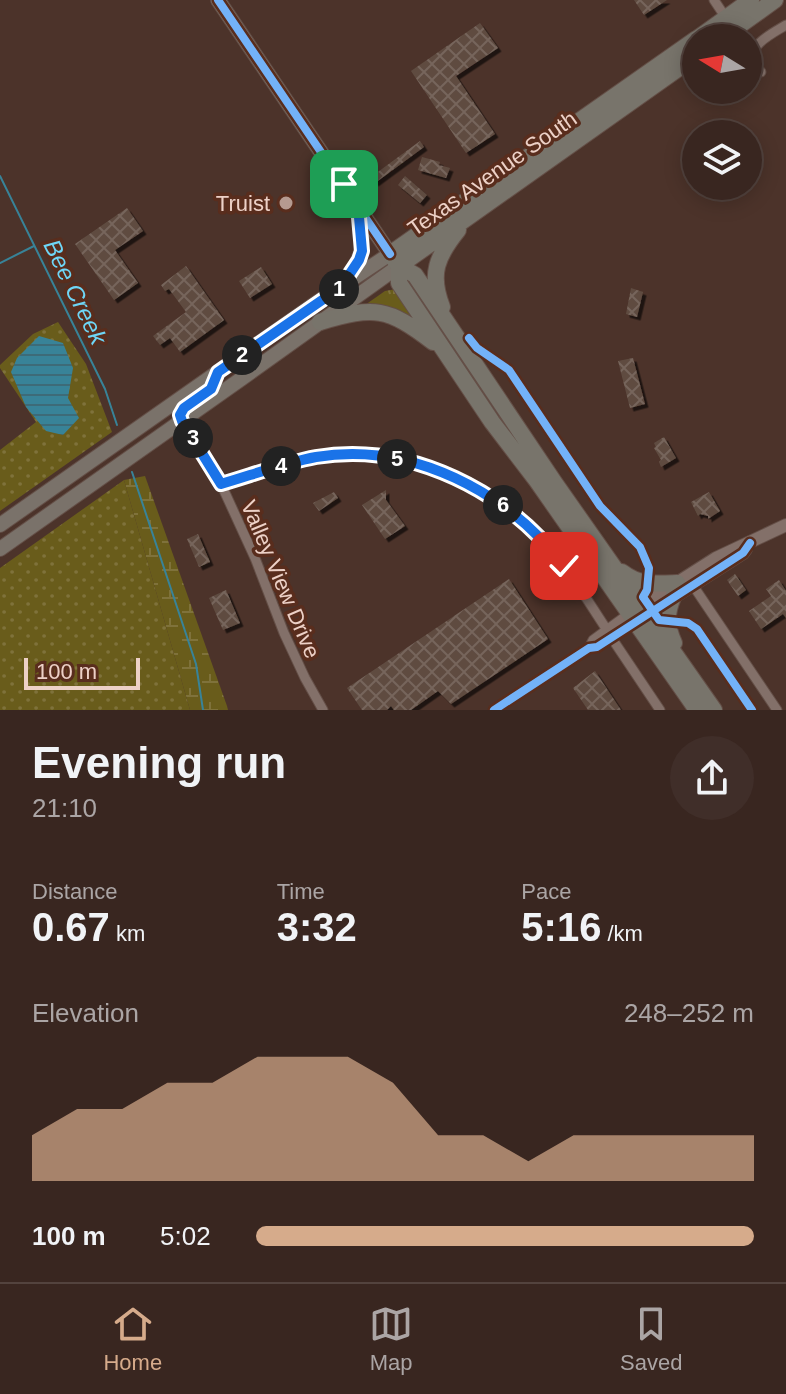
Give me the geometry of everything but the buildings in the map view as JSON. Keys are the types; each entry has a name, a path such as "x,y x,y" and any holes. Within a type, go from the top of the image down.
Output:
{"highway":[{"name":"Texas Avenue South","path":"718,24 751,0"},
{"path":"742,24 775,0"},
{"name":"Texas Avenue South","path":"394,260 682,50"},
{"name":"Texas Avenue South","path":"394,260 470,216 682,66"},
{"path":"448,323 437,291 437,264 441,253 470,216"},
{"path":"394,260 413,272 612,563 697,710"},
{"path":"394,260 399,283 492,422 639,614 682,663 714,710"},
{"path":"320,322 353,313 382,313 406,322 444,350"},
{"path":"612,563 636,581 681,588 668,609 667,626 682,663"}],"main road":[{"path":"218,0 394,260"},
{"path":"341,287 362,251 358,206"},
{"name":"Texas Avenue South","path":"0,527 341,287 394,260"},
{"name":"Texas Avenue South","path":"5,545 320,322 394,260"},
{"path":"182,421 180,415 184,408 211,389 218,372"},
{"path":"123,462 129,449 163,423 169,407"}],"street":[{"path":"714,0 726,18"},
{"path":"762,41 786,25"},
{"name":"Valley View Drive","path":"182,421 221,484 255,558 284,633 323,710"},
{"path":"221,484 319,456 362,455 385,457 434,470 479,490 523,521 553,551 660,710"},
{"path":"494,710 589,648 593,640 609,634 681,588 716,558 786,525"},
{"path":"0,527 5,545"},
{"path":"681,588 777,710"}],"green space":[{"path":"396,289 419,324 365,305 385,291"},
{"path":"58,322 86,364 112,432 0,511 0,450 36,422 0,365 33,334"},
{"path":"145,476 228,710 190,710 124,480"},
{"path":"124,480 190,710 0,710 0,568"}],"water":[{"path":"39,336 63,343 73,368 68,398 79,418 63,435 46,431 26,407 11,372 17,358"}],"waterway":[{"name":"Bee Creek","path":"0,176 105,389 117,425"},
{"path":"0,263 34,246"},
{"name":"Bee Creek","path":"132,472 196,664 203,710"}],"cycle path":[{"path":"218,0 390,254"},
{"path":"469,338 477,348 509,370 600,506 640,547 649,568 647,590 643,597 659,620 688,623 697,629 752,710"},
{"path":"494,710 743,553 750,543"}],"place":[{"name":"Truist","path":"286,203"}],"route":[{"path":"344,184 358,206 362,251 355,268 341,287 218,372 211,389 184,408 180,415 182,421 221,484 319,456 362,455 409,462 456,478 501,504 523,521 564,566"}]}
